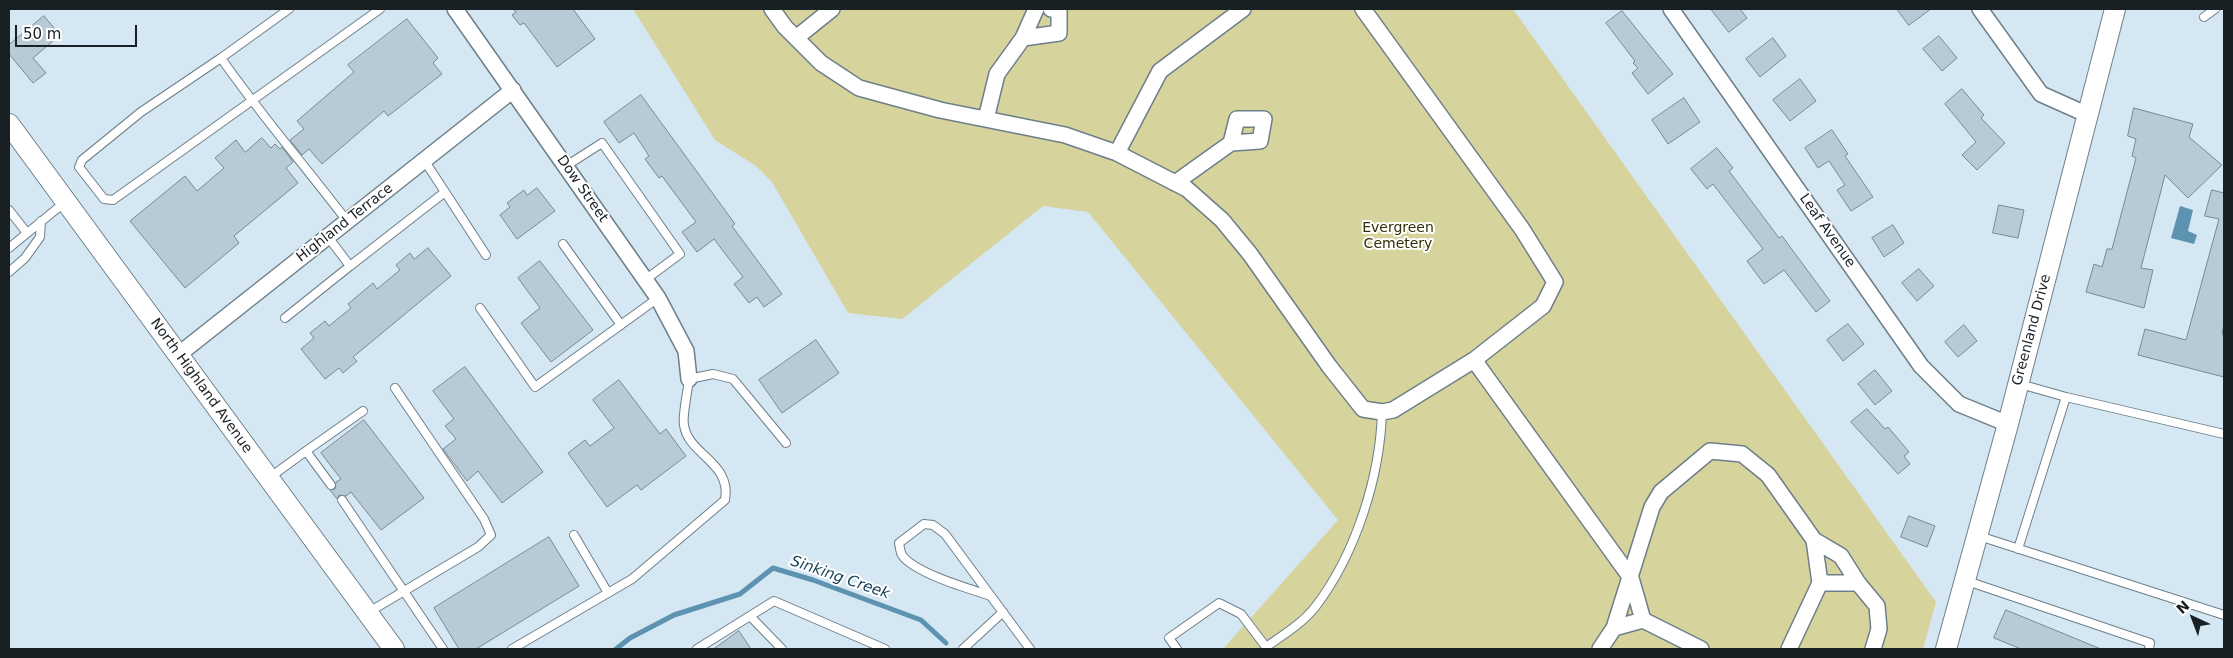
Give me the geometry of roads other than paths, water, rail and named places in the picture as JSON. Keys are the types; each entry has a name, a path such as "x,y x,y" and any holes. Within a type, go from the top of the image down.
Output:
{"street":[{"name":"Dow Street","path":"455,9 658,298 686,351 690,379"},
{"path":"772,9 785,27 821,63 859,88 940,110 1065,135 1117,153 1187,189 1222,220 1250,254 1329,366 1363,409 1382,412 1392,410 1474,360 1543,306 1555,282 1522,229 1363,9"},
{"path":"796,38 832,9"},
{"path":"986,119 997,74 1023,38 1036,9"},
{"path":"1023,38 1059,33 1059,10 1051,9"},
{"path":"1117,153 1160,71 1243,9"},
{"name":"Leaf Avenue","path":"1671,9 1921,366 1959,404 2008,424"},
{"path":"1980,9 2041,94 2088,115"},
{"name":"Greenland Drive","path":"1946,649 2008,424 2115,9"},
{"name":"Highland Terrace","path":"178,355 513,90"},
{"name":"North Highland Avenue","path":"9,124 394,649"},
{"path":"1175,183 1231,143"},
{"path":"1474,360 1631,578 1643,620"},
{"path":"1600,649 1614,628 1652,507 1661,492 1710,451 1742,454 1768,475 1814,540 1841,556 1858,583 1876,606 1879,629 1873,649"},
{"path":"1789,649 1820,583 1814,540"},
{"path":"1820,583 1858,583"},
{"path":"1614,628 1643,620 1701,649"}],"lane":[{"path":"289,9 141,112 82,160 79,167 104,199 113,200 380,9"},
{"path":"2204,17 2215,9"},
{"path":"221,58 252,102 298,157 347,221"},
{"path":"566,166 602,143 680,254 645,280"},
{"path":"424,160 486,255"},
{"path":"285,318 445,192"},
{"path":"9,248 66,201"},
{"path":"9,210 27,233"},
{"path":"9,272 25,258 40,237 41,221"},
{"path":"328,237 350,266"},
{"path":"563,244 621,325"},
{"path":"480,308 535,387 658,298"},
{"path":"512,649 632,579 725,500 727,488 724,478 688,436 684,425 690,379 713,374 733,379 786,443"},
{"path":"2018,383 2066,397 2224,434"},
{"path":"367,613 478,547 491,535 484,519 395,388"},
{"path":"2018,549 2066,397"},
{"path":"269,478 363,411"},
{"path":"1176,649 1169,638 1219,602 1241,614 1266,647 1296,626 1316,607 1339,570 1366,507 1381,442 1382,412"},
{"path":"306,451 331,485"},
{"path":"342,500 443,649"},
{"path":"991,596 942,579 914,565 902,555 899,543 924,524 933,524 945,534 1003,612 1030,649"},
{"path":"574,535 608,593"},
{"path":"1977,535 2224,615"},
{"path":"1965,580 2150,642 2148,649"},
{"path":"697,649 774,601 885,649"},
{"path":"963,649 1003,612"},
{"path":"750,616 782,649"}],"water":[{"path":"2180,206 2193,210 2188,231 2197,235 2194,244 2171,238"}],"waterway":[{"name":"Sinking Creek","path":"616,649 630,638 674,615 740,594 773,568 813,580 921,620 946,643"}],"park label":[{"name":"Evergreen Cemetery","path":"1398,236"}]}
